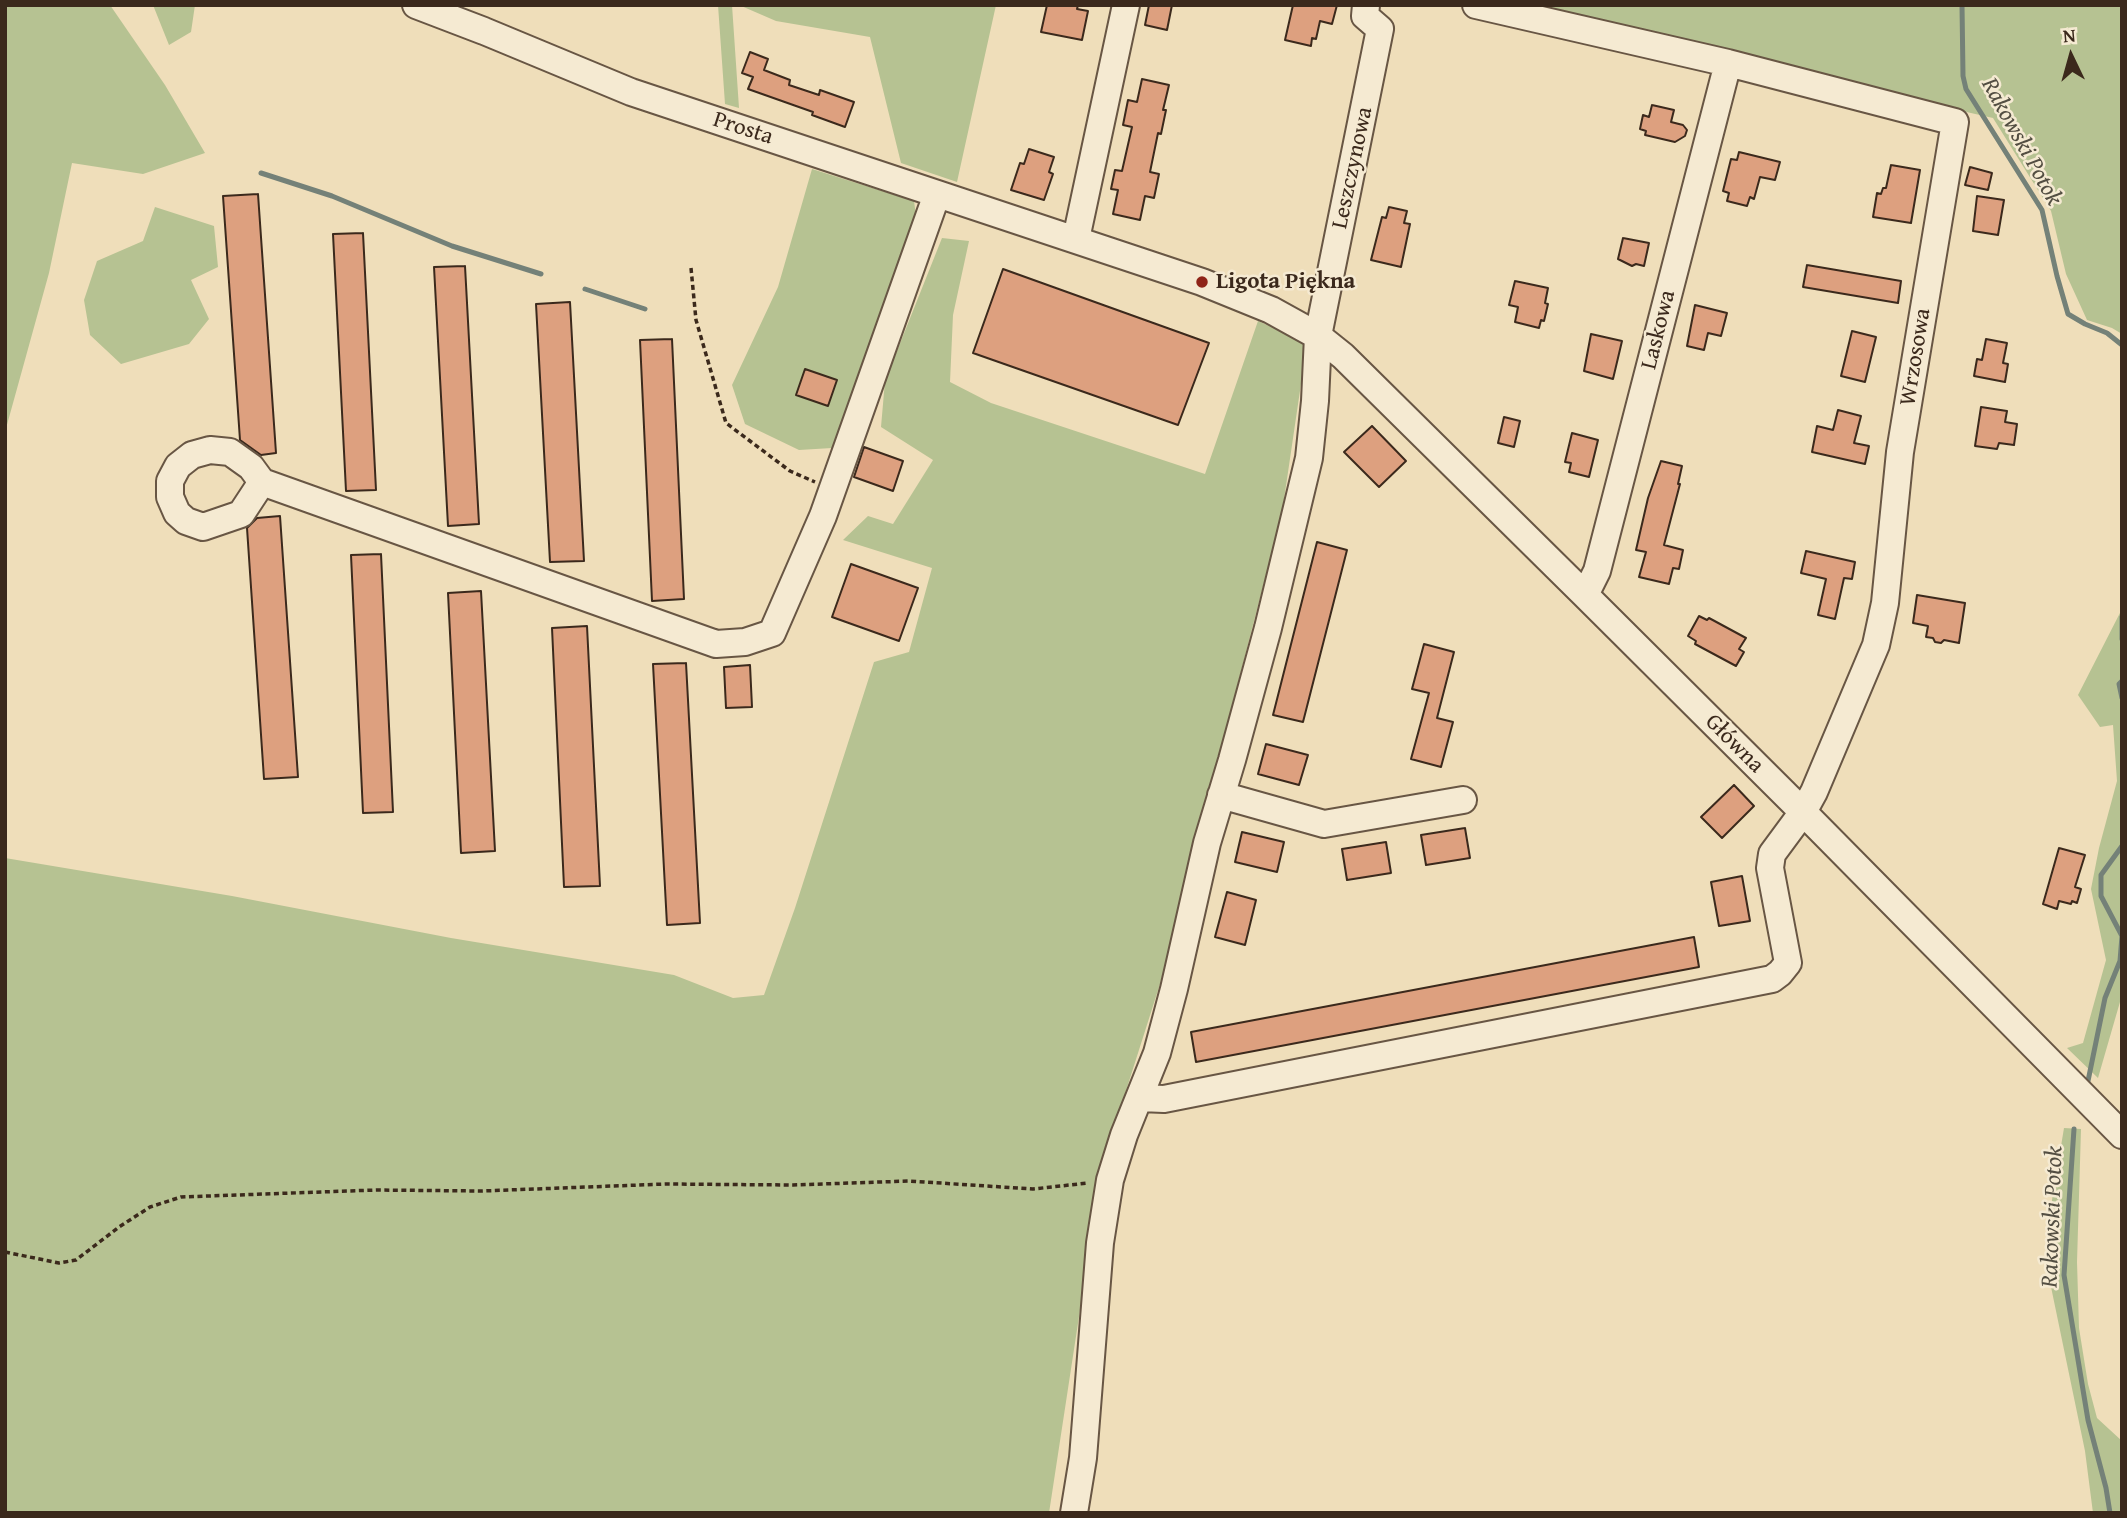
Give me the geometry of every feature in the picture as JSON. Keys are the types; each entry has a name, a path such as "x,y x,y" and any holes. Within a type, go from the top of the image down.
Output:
{"street":[{"name":"Prosta","path":"416,5 631,92 1202,282 1260,305 1318,336 1343,356"},
{"path":"1076,239 1126,5"},
{"name":"Leszczynowa","path":"1074,1513 1083,1458 1100,1243 1110,1180 1124,1135 1157,1053 1207,844 1268,628 1309,458 1318,336 1385,17 1366,16 1366,5"},
{"path":"1476,5 1728,63"},
{"name":"Laskowa","path":"1585,595 1597,571 1728,63"},
{"name":"Wrzosowa","path":"1728,63 1955,122 1900,452 1885,603 1876,645 1803,812"},
{"path":"261,482 716,644 744,642 772,633 823,516 937,194"},
{"name":"Główna","path":"1343,356 2118,1121"},
{"path":"1221,795 1324,824 1463,800"},
{"path":"1140,1098 1164,1098 1772,979 1780,974 1788,963 1770,868 1772,854 1803,812"}],"path":[{"path":"691,268 696,320 726,423 790,471 832,491"},
{"path":"5,1252 59,1264 76,1260 150,1207 181,1197 351,1190 482,1191 666,1184 793,1185 909,1181 1033,1189 1110,1180"}],"green space":[{"path":"5,5 110,5 165,85 205,153 143,174 72,163 49,273 5,432 7,127"},
{"path":"153,5 195,5 191,32 169,45"},
{"path":"718,5 732,5 739,108 725,104"},
{"path":"739,5 996,5 957,182 901,163 870,37 776,21"},
{"path":"1494,5 2122,5 2122,334 2087,320 2066,274 2051,211 1993,118"},
{"path":"812,169 914,201 917,223 832,448 799,450 745,424 732,385 778,287"},
{"path":"155,207 214,226 218,267 191,280 209,319 189,344 121,364 90,335 84,300 97,261 143,241"},
{"path":"942,238 969,241 953,315 950,382 991,403 1205,474 1258,321 1307,343 1282,513 1160,984 1102,1166 1049,1513 5,1513 5,858 674,975 733,998 764,995 795,908 874,662 909,652 932,568 843,540 868,516 893,524 933,460 881,427 885,381"},
{"path":"2122,609 2122,995 2098,1078 2067,1048 2083,1043 2106,960 2091,889 2117,781 2113,725 2100,727 2078,695"},
{"path":"2064,1128 2081,1129 2077,1262 2079,1328 2088,1384 2097,1418 2122,1441 2122,1513 2093,1513 2085,1451 2050,1282 2048,1252 2052,1200"}],"building":[{"path":"1047,5 1078,5 1077,9 1088,11 1082,40 1041,32"},
{"path":"1149,5 1172,5 1167,30 1145,25"},
{"path":"1293,5 1337,5 1332,24 1320,21 1316,39 1312,38 1311,46 1285,40"},
{"path":"750,52 768,59 764,70 790,80 789,85 819,95 820,90 854,102 845,127 812,115 813,112 748,89 753,77 742,73"},
{"path":"1142,79 1169,85 1161,134 1158,133 1150,172 1159,174 1154,198 1145,196 1140,220 1113,214 1118,190 1111,189 1115,170 1122,171 1132,127 1123,125 1128,100 1137,102"},
{"path":"1652,105 1674,110 1671,122 1683,125 1687,130 1685,136 1675,142 1645,135 1646,131 1640,129 1643,115 1649,117"},
{"path":"1029,149 1054,157 1049,172 1053,174 1044,200 1011,190 1020,163 1024,164"},
{"path":"1739,152 1780,162 1775,180 1760,177 1754,199 1750,197 1747,206 1727,201 1729,193 1723,191 1731,159 1737,160"},
{"path":"1891,165 1920,170 1911,223 1873,217 1877,193 1881,194 1883,188 1886,188"},
{"path":"1970,167 1992,173 1988,190 1965,185"},
{"path":"258,194 276,453 261,455 240,440 223,196"},
{"path":"1977,196 2004,200 1998,235 1973,231"},
{"path":"1389,207 1407,211 1404,223 1410,224 1401,267 1371,260 1382,217 1386,218"},
{"path":"363,233 376,490 346,491 333,234"},
{"path":"1623,238 1649,243 1644,266 1632,266 1618,259"},
{"path":"1807,265 1901,281 1898,303 1803,287"},
{"path":"465,266 479,524 448,526 434,267"},
{"path":"1003,269 1209,343 1178,425 973,353"},
{"path":"1515,281 1548,288 1545,303 1548,304 1544,321 1541,320 1539,328 1515,322 1518,307 1509,305"},
{"path":"570,302 584,561 550,562 536,304"},
{"path":"1695,305 1727,313 1721,336 1708,333 1704,350 1687,346"},
{"path":"1852,331 1876,337 1865,382 1841,376"},
{"path":"1591,334 1622,341 1613,379 1584,371"},
{"path":"672,339 684,599 652,601 640,340"},
{"path":"1986,339 2007,343 2003,363 2008,364 2005,382 1974,376 1977,359 1982,360"},
{"path":"805,369 837,380 828,406 796,395"},
{"path":"1981,407 2007,411 2005,422 2017,424 2014,445 1999,443 1997,449 1975,446"},
{"path":"1838,410 1861,416 1854,443 1869,446 1865,464 1812,452 1817,426 1833,430"},
{"path":"1504,417 1520,421 1514,447 1498,443"},
{"path":"1372,426 1406,461 1379,487 1344,452"},
{"path":"1572,433 1598,440 1589,477 1569,472 1571,463 1565,462"},
{"path":"864,447 903,461 893,491 854,477"},
{"path":"1661,461 1682,466 1664,545 1683,550 1679,569 1673,568 1669,584 1639,577 1646,552 1636,550 1648,498"},
{"path":"280,516 298,777 264,779 247,528 257,518"},
{"path":"1317,542 1347,550 1303,722 1273,715"},
{"path":"1806,551 1855,562 1852,579 1844,578 1835,619 1818,615 1826,579 1801,573"},
{"path":"381,554 393,812 363,813 351,555"},
{"path":"851,564 918,588 899,641 832,617"},
{"path":"481,591 495,851 461,853 448,593"},
{"path":"1917,595 1965,603 1959,643 1944,640 1941,643 1935,642 1933,638 1926,637 1928,626 1913,623"},
{"path":"1699,616 1707,620 1709,618 1746,638 1739,649 1744,652 1736,666 1695,644 1696,641 1688,636"},
{"path":"587,626 600,886 564,887 552,628"},
{"path":"1424,644 1454,652 1437,718 1453,722 1441,767 1411,759 1429,693 1412,689"},
{"path":"686,663 700,923 667,925 653,664"},
{"path":"750,665 752,707 726,708 724,667"},
{"path":"1266,744 1308,755 1299,785 1258,774"},
{"path":"1734,785 1754,806 1722,838 1701,817"},
{"path":"1465,828 1470,858 1426,865 1421,835"},
{"path":"1242,832 1284,842 1277,872 1235,862"},
{"path":"1386,842 1391,873 1347,880 1342,849"},
{"path":"2059,848 2085,855 2075,887 2081,889 2077,903 2059,901 2057,909 2043,904"},
{"path":"1742,876 1750,921 1719,926 1711,882"},
{"path":"1227,892 1256,900 1245,945 1215,937"},
{"path":"1694,937 1699,967 1196,1062 1191,1032"}],"waterway":[{"name":"Rakowski Potok","path":"1962,5 1963,76 1966,89 2042,210 2068,314 2107,333 2122,345"},
{"path":"261,173 332,196 452,246 541,274"},
{"path":"585,289 645,309"},
{"name":"Rakowski Potok","path":"2122,617 2122,639"},
{"name":"Rakowski Potok","path":"2122,681 2119,684 2122,698"},
{"name":"Rakowski Potok","path":"2088,1081 2105,998 2120,961 2122,936 2101,896 2101,875 2122,846"},
{"name":"Rakowski Potok","path":"2074,1129 2064,1275 2088,1420 2110,1513"}],"place":[{"name":"Ligota Piękna","path":"1202,282"}]}
